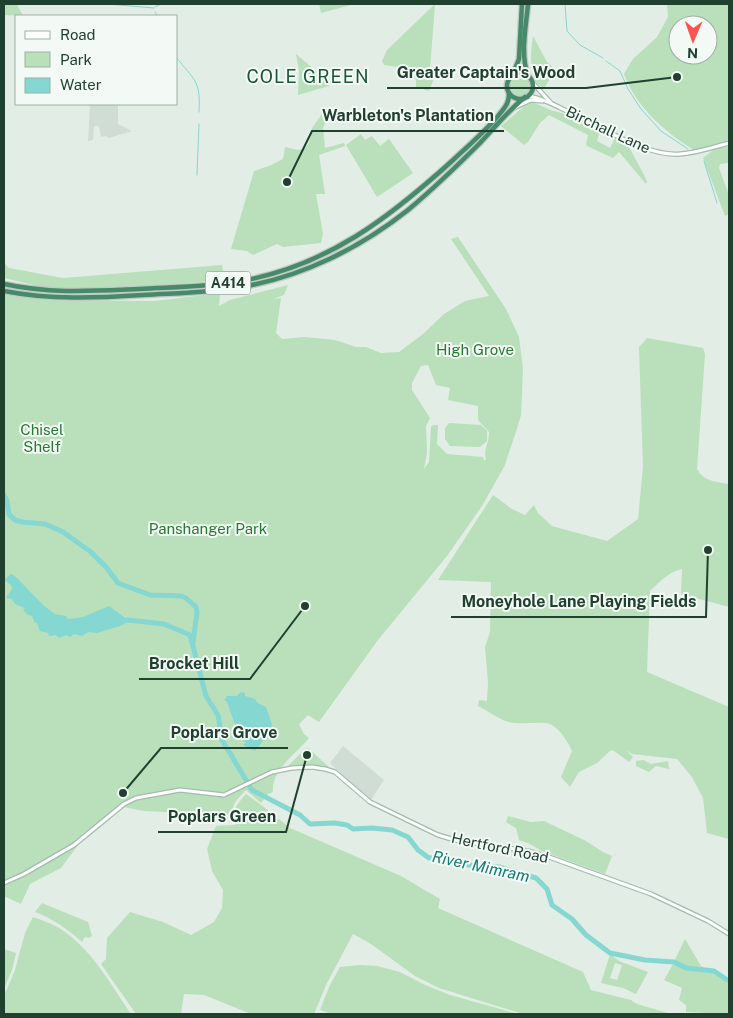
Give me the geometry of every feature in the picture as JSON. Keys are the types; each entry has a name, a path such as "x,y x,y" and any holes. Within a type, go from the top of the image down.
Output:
{"highway":[{"path":"522,4 519,59 507,82 509,93 514,97 526,97 531,91 530,79 525,66 528,4"},
{"path":"512,75 521,73 530,79"},
{"name":"A414","path":"4,284 29,289 69,292 181,286 240,281 276,273 306,263 339,248 406,201 456,157 490,123 505,107 509,93"},
{"name":"A414","path":"4,291 60,298 216,291 278,279 296,273 339,254 369,237 407,210 455,167 511,109 526,97"}],"main road":[{"name":"Birchall Lane","path":"530,79 549,103"},
{"name":"Birchall Lane","path":"526,97 539,98 647,149 670,154 696,152 729,143"},
{"path":"511,109 531,100 549,103"},
{"name":"Hertford Road","path":"4,883 24,874 74,845 124,804 136,798 180,790 221,795 272,772 292,768 319,768 335,772 370,802 438,835 455,840 528,851 549,857 651,894 701,917 729,934"}],"shaded area":[{"path":"90,105 118,105 118,124 132,131 109,138 106,136 101,137 99,126 94,126 93,140 88,141"},
{"path":"343,746 384,780 371,800 362,795 330,763"}],"green space":[{"path":"4,4 17,4 22,15 15,16 4,15"},
{"path":"319,4 355,4 321,13"},
{"path":"435,4 430,69 412,69 384,65 382,61 387,50"},
{"path":"667,4 729,4 729,139 720,144 694,150 662,127 636,97 624,74 633,59 657,37 668,17"},
{"path":"533,36 547,62 556,70 544,88 535,79 531,65"},
{"path":"296,54 328,81 329,86 298,95 299,70"},
{"path":"413,74 435,76 429,91 416,87 416,80"},
{"path":"520,76 527,79 530,86 527,93 520,96 513,93 510,86 513,79"},
{"path":"532,102 562,113 600,131 597,141 610,148 615,138 628,145 644,175 646,184 619,152 613,158 587,146 588,135 549,115 540,123 524,145 501,126"},
{"path":"322,114 327,119 323,128 325,148 344,143 345,146 319,155 325,194 316,194 323,234 321,243 283,247 277,244 253,255 247,251 231,249 254,171 283,159 285,147 298,150 304,149 309,143 312,128"},
{"path":"361,134 365,140 372,136 380,146 389,139 413,173 377,197 346,145"},
{"path":"729,147 729,163 720,164 719,168 729,195 729,214 725,216 703,158 716,148"},
{"name":"Panshanger Park","path":"458,237 506,309 519,337 523,369 521,415 516,432 504,467 482,506 447,556 378,640 319,722 308,715 299,724 304,734 309,738 280,769 273,784 273,792 268,794 261,803 246,790 235,802 230,815 144,811 123,807 81,841 61,868 30,884 21,904 4,896 4,293 45,300 155,301 220,293 219,306 230,300 288,285 284,295 273,299 281,298 276,333 282,339 305,337 335,340 356,347 366,347 381,353 399,352 423,334 444,314 465,301 489,296 451,239","holes":["428,365 436,385 450,388 448,400 478,406 478,420 489,432 485,452 486,460 483,457 447,454 437,444 438,425 433,425 431,427 429,462 424,469 427,453 426,426 430,418 412,390 412,383 421,366"]},
{"path":"4,263 9,268 63,278 222,265 225,280 136,287 67,289 38,286 4,278"},
{"path":"647,338 703,348 705,354 697,469 703,476 715,482 729,484 729,607 681,594 682,569 664,578 650,591 647,672 729,707 729,839 707,833 703,798 692,777 677,759 632,754 626,750 633,757 629,762 611,750 597,763 579,772 570,787 561,777 572,751 565,738 554,726 545,723 506,721 478,706 479,700 487,701 488,682 485,647 490,632 491,582 438,580 493,495 512,509 525,515 534,505 538,513 552,526 607,541 638,519 643,467 639,347"},
{"path":"449,423 481,425 487,431 487,441 480,447 450,446 445,439 445,428"},
{"path":"308,748 329,767 288,766"},
{"path":"643,760 651,764 668,761 669,769 656,766 649,772 636,766 636,761"},
{"path":"246,794 290,828 401,876 440,899 438,908 583,972 591,990 631,1000 637,1004 671,1014 523,1014 439,988 415,976 371,944 353,934 327,983 314,1014 251,1014 204,995 184,994 181,1014 136,1014 101,964 106,959 107,938 130,912 163,922 191,935 214,922 222,908 223,890 212,871 207,849 216,826 236,825 233,813"},
{"path":"508,816 531,822 544,821 612,856 605,874 542,851 519,840 516,828 506,822"},
{"path":"42,903 88,922 92,936 89,938 85,937 82,942 60,925 35,912"},
{"path":"33,917 50,923 75,940 101,970 131,1014 4,1014 4,996 15,970 25,933"},
{"path":"685,939 701,966 729,982 729,1014 686,1012 686,1005 679,1000 682,988 664,980"},
{"path":"4,949 16,953 12,970 4,989"},
{"path":"610,954 619,961 648,972 636,994 623,988 601,983","holes":["615,963 622,965 617,980 610,978"]},
{"path":"377,966 400,972 450,995 518,1014 331,1014 320,1010 329,987 340,967"}],"water":[{"path":"11,574 55,614 66,616 68,619 83,617 109,606 128,620 123,625 97,633 89,632 82,636 74,634 70,637 66,635 59,638 56,635 49,636 48,633 40,631 32,616 23,610 25,608 15,604 12,599 6,598 12,589 11,585 4,580"},
{"path":"241,692 266,707 272,724 272,736 263,741 255,751 243,745 246,743 239,736 227,702 224,699 227,698 226,696 237,696"}],"waterway":[{"path":"107,4 154,8"},
{"path":"155,7 161,4"},
{"path":"565,4 567,31 580,45 603,58"},
{"path":"178,59 195,81 199,93 199,112"},
{"path":"606,61 620,71 628,89 641,109 661,131 688,149"},
{"path":"197,175 199,124"},
{"path":"704,161 717,203"},
{"name":"River Mimram","path":"4,495 9,514 15,520 45,524 63,532 91,552 118,583 150,595 181,596 186,598 196,607 197,613 193,642"},
{"name":"River Mimram","path":"122,621 164,624 190,635 206,696 218,715 222,740 252,790 300,815 310,824 335,823 347,825 353,829 392,830 408,837 418,850 429,858 445,858 469,865 499,867 536,878 547,889 552,905 572,919 586,935 610,953 645,960 674,962 686,968 714,971 729,981"}],"place":[{"name":"Greater Captain's Wood","path":"677,77"},
{"name":"Warbleton's Plantation","path":"287,182"},
{"name":"Moneyhole Lane Playing Fields","path":"708,550"},
{"name":"Brocket Hill","path":"305,606"},
{"name":"Poplars Green","path":"307,755"},
{"name":"Poplars Grove","path":"123,793"}],"district":[{"name":"COLE GREEN","path":"308,77"}],"park label":[{"name":"High Grove","path":"475,350"},
{"name":"Chisel Shelf","path":"42,438"}]}
